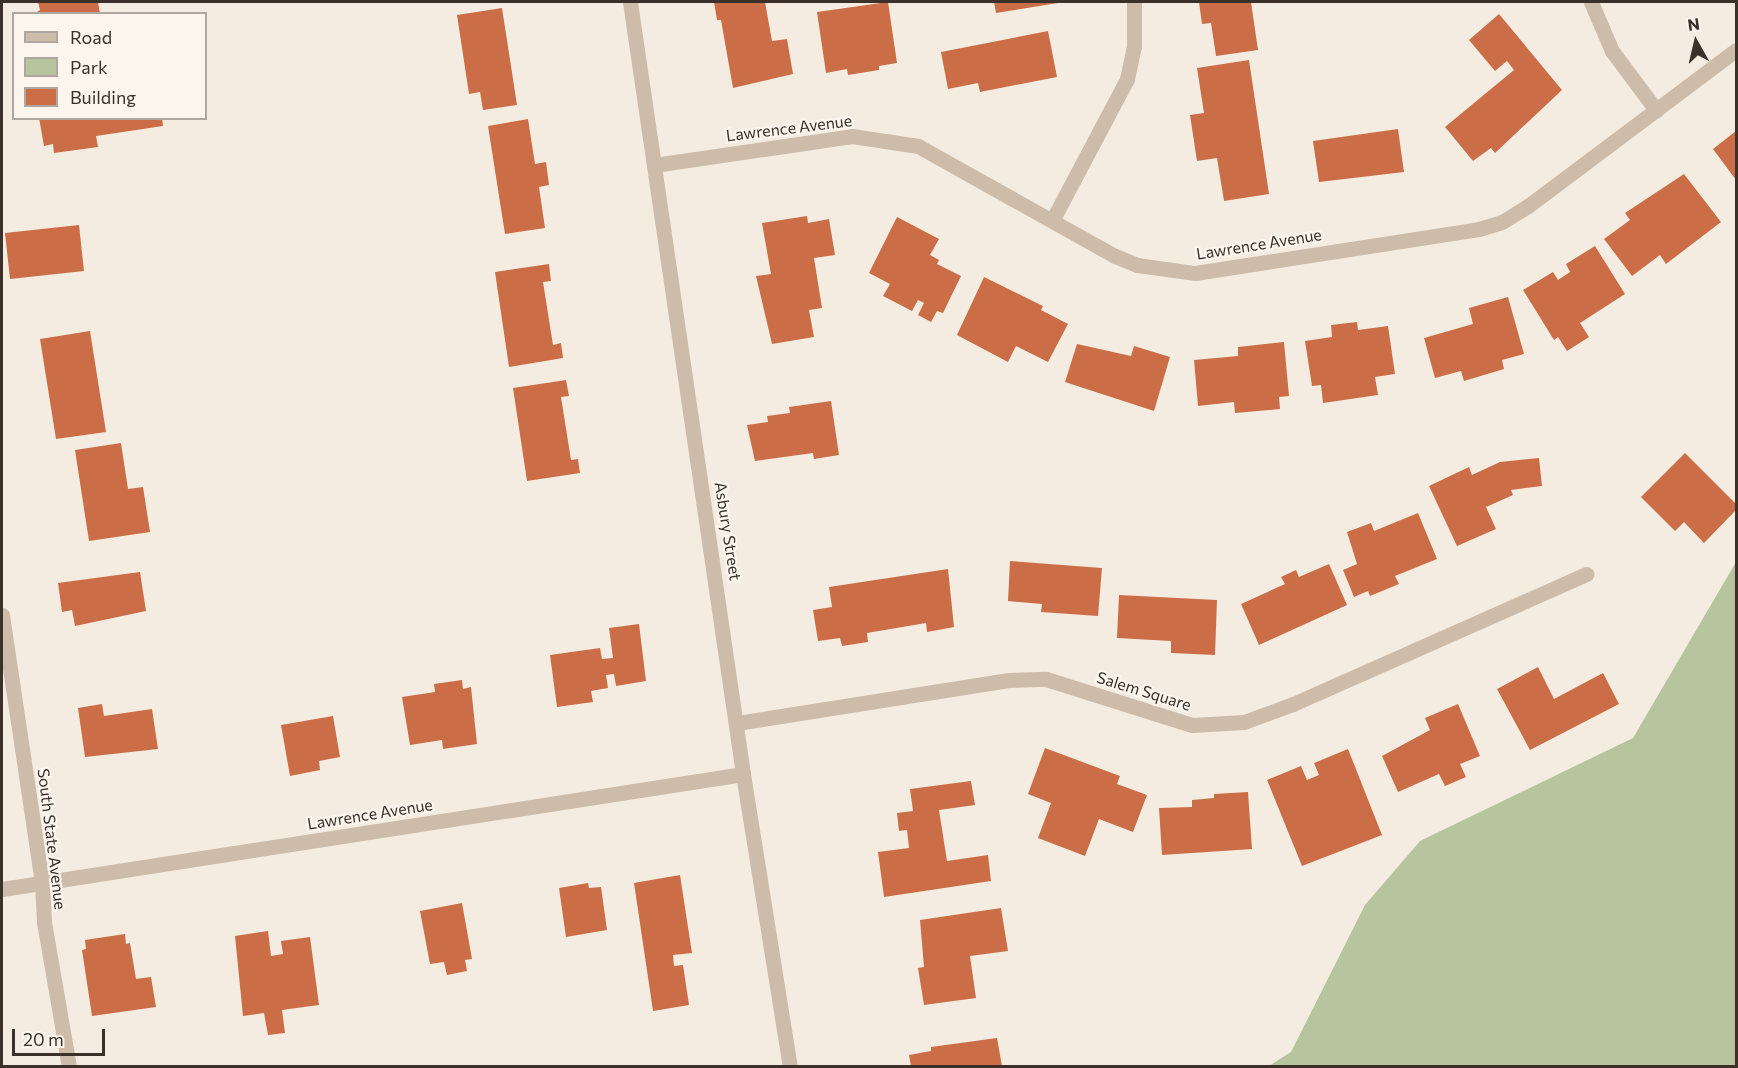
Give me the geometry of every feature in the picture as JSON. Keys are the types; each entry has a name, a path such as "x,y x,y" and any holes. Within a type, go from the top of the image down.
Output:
{"street":[{"name":"Asbury Street","path":"630,2 743,774 790,1066"},
{"path":"1053,219 1127,80 1134,46 1134,2"},
{"path":"1591,2 1612,51 1656,110"},
{"name":"Lawrence Avenue","path":"654,165 866,137 918,146 935,153 1137,265 1195,273 1479,229 1528,206 1737,50"},
{"name":"Salem Square","path":"737,723 1009,680 1037,679 1192,725 1244,722 1293,704 1587,574"},
{"name":"South State Avenue","path":"2,615 42,883 44,922 69,1066"},
{"name":"Lawrence Avenue","path":"2,889 743,774"}],"green space":[{"path":"1736,562 1736,1066 1269,1066 1291,1052 1365,905 1420,841 1633,738"}],"building":[{"path":"38,2 98,2 100,12 37,12 40,10"},
{"path":"714,2 765,2 772,41 787,39 793,74 733,88 721,20 717,20"},
{"path":"888,2 897,63 879,66 879,70 848,75 847,69 826,73 817,12"},
{"path":"994,2 1058,2 1058,3 996,13"},
{"path":"1199,2 1251,2 1258,50 1216,56 1211,23 1202,24"},
{"path":"502,8 517,105 483,110 480,92 469,94 457,15"},
{"path":"1499,14 1562,90 1495,153 1491,148 1473,161 1445,127 1514,70 1507,61 1495,71 1469,40"},
{"path":"1048,31 1057,77 980,92 978,83 948,89 941,52"},
{"path":"1249,60 1269,194 1224,201 1217,158 1197,161 1190,115 1204,113 1197,68"},
{"path":"528,119 535,164 546,162 549,185 539,187 545,228 505,234 488,126"},
{"path":"39,120 162,120 163,126 96,136 98,147 54,153 53,144 44,146"},
{"path":"1398,129 1404,172 1319,182 1313,141"},
{"path":"1736,131 1736,180 1713,149"},
{"path":"1684,174 1721,222 1666,264 1660,255 1632,276 1604,239 1630,220 1625,213"},
{"path":"807,216 808,223 829,219 835,255 814,258 822,308 809,310 814,337 772,344 756,276 771,274 762,223"},
{"path":"897,217 939,239 930,255 939,260 937,264 961,276 943,313 937,311 931,322 918,315 924,303 918,300 912,311 883,296 890,284 869,273"},
{"path":"79,225 84,271 10,279 5,233"},
{"path":"1595,246 1625,294 1580,323 1589,337 1567,351 1558,337 1554,340 1523,290 1553,272 1558,280 1570,272 1566,264"},
{"path":"549,264 551,281 543,282 553,345 561,343 563,358 509,367 495,272"},
{"path":"984,277 1043,306 1041,310 1068,324 1048,362 1016,346 1008,362 957,335"},
{"path":"1508,297 1524,354 1502,360 1504,369 1464,381 1461,371 1435,378 1424,338 1473,324 1469,308"},
{"path":"1357,322 1358,330 1388,326 1395,374 1375,377 1378,395 1323,403 1321,385 1312,386 1305,341 1332,337 1331,325"},
{"path":"90,331 106,432 56,439 40,339"},
{"path":"1284,342 1289,396 1279,397 1280,409 1235,413 1234,402 1198,406 1194,360 1238,356 1238,347"},
{"path":"1077,344 1131,356 1134,346 1170,357 1154,411 1065,382"},
{"path":"566,380 569,396 561,397 571,460 578,459 580,473 527,481 513,388"},
{"path":"831,401 839,455 814,459 813,453 755,461 747,425 768,422 767,416 790,413 789,407"},
{"path":"121,443 128,489 143,487 150,532 89,541 75,450"},
{"path":"1685,453 1736,504 1736,510 1704,543 1684,522 1675,531 1641,497"},
{"path":"1539,458 1542,486 1511,490 1513,495 1486,507 1496,529 1457,546 1429,486 1469,467 1472,475 1500,462"},
{"path":"1418,513 1437,559 1395,576 1399,584 1370,596 1368,591 1354,597 1343,570 1357,564 1347,532 1371,523 1374,531"},
{"path":"1010,561 1102,568 1098,616 1041,612 1042,604 1008,601"},
{"path":"1329,564 1347,605 1259,645 1241,604 1285,584 1281,577 1296,570 1299,577"},
{"path":"948,569 954,627 927,632 926,623 867,633 868,642 842,646 840,638 818,641 813,610 832,607 829,587"},
{"path":"140,572 146,611 75,626 72,610 62,612 58,583"},
{"path":"1119,595 1217,600 1215,655 1171,653 1171,641 1117,638"},
{"path":"639,624 646,681 616,686 614,674 606,675 608,688 591,691 593,702 557,707 550,655 600,648 602,659 613,658 609,628"},
{"path":"1538,667 1554,699 1603,673 1619,704 1530,750 1497,689"},
{"path":"462,680 463,689 471,687 477,744 443,749 442,740 410,745 402,697 435,692 434,684"},
{"path":"102,704 104,716 152,709 158,749 85,757 78,708"},
{"path":"1458,704 1480,756 1460,764 1466,777 1445,786 1439,774 1398,792 1382,756 1430,730 1425,718"},
{"path":"333,716 340,757 319,761 320,770 290,776 281,725"},
{"path":"1045,748 1120,776 1117,784 1147,795 1133,832 1099,819 1085,856 1038,838 1051,803 1028,794"},
{"path":"1348,749 1382,835 1302,866 1267,780 1301,766 1307,780 1319,775 1314,763"},
{"path":"971,781 975,805 939,810 947,861 988,855 991,881 884,897 878,852 909,848 907,830 899,831 897,813 913,811 910,789"},
{"path":"1248,792 1252,849 1162,855 1159,808 1192,807 1192,800 1214,798 1214,794"},
{"path":"680,875 692,953 673,955 674,966 683,965 689,1005 653,1011 634,883"},
{"path":"588,883 589,888 601,887 607,930 566,937 559,888"},
{"path":"462,903 472,959 465,960 467,971 447,975 444,962 430,964 420,911"},
{"path":"1001,908 1008,951 970,956 976,998 924,1005 918,968 924,967 920,920"},
{"path":"268,931 271,956 283,954 281,941 310,937 319,1005 282,1010 285,1033 268,1035 264,1013 243,1016 235,936"},
{"path":"125,934 126,944 130,943 136,979 151,977 156,1007 92,1016 82,950 86,949 85,940"},
{"path":"997,1038 1002,1066 911,1066 909,1055 931,1051 931,1047"}]}
